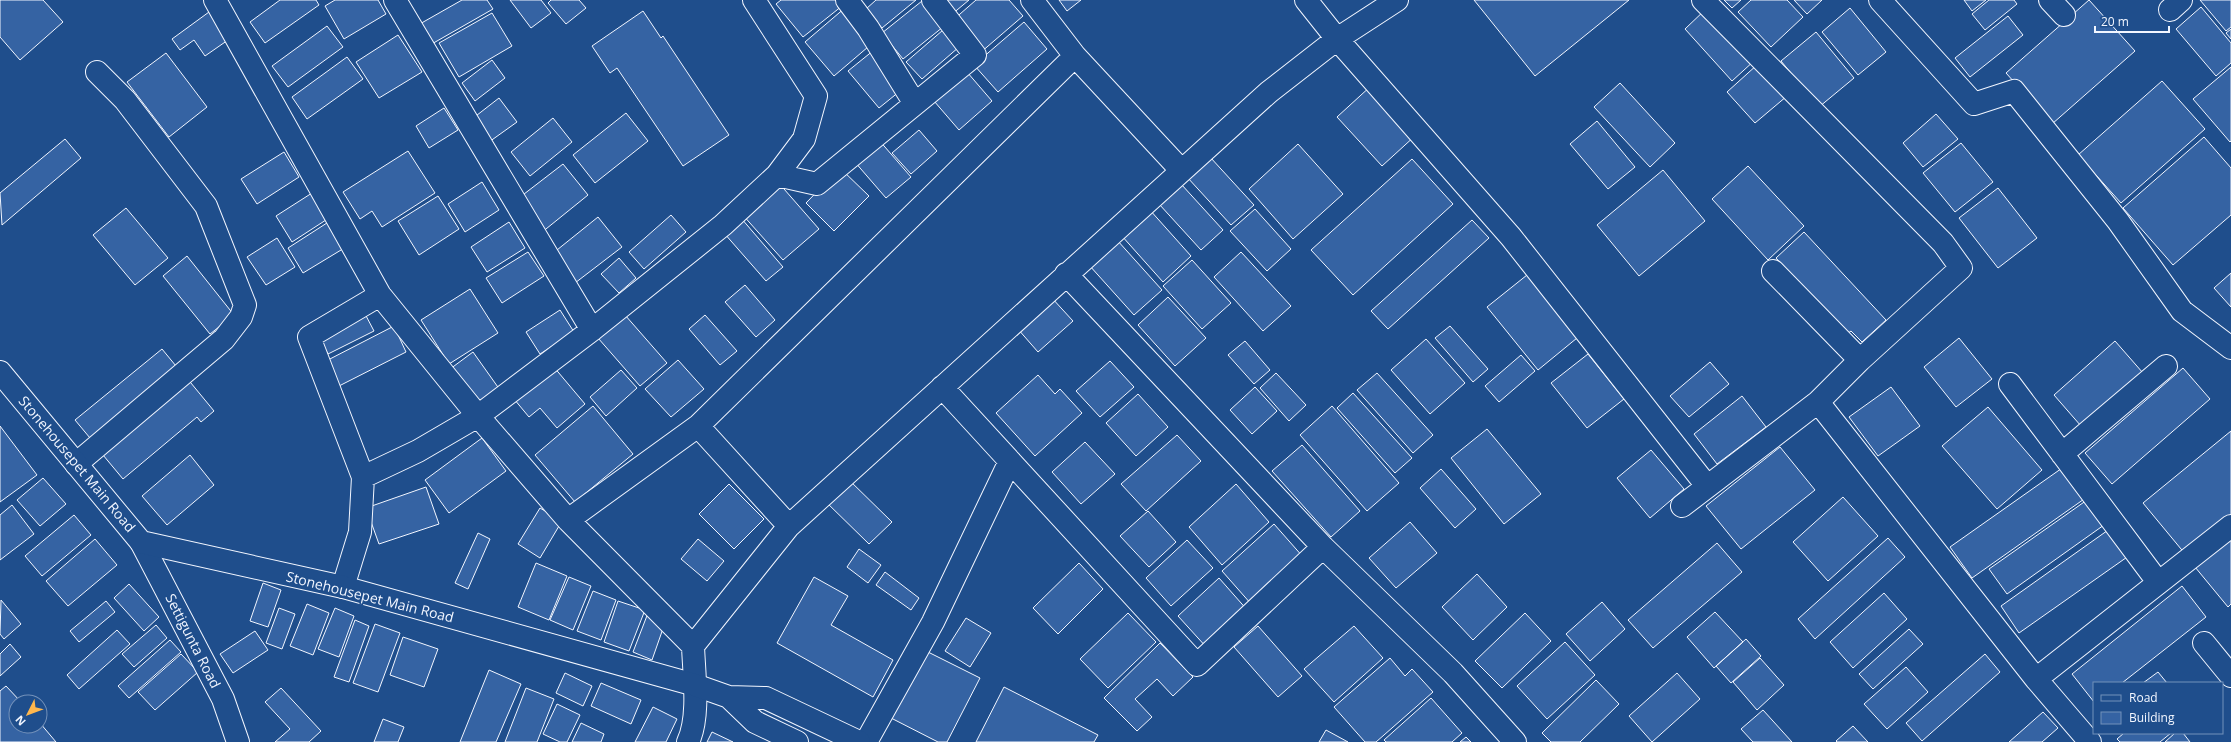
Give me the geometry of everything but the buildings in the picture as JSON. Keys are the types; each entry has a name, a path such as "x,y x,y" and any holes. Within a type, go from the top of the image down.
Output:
{"street":[{"path":"216,0 380,295 478,416 568,520 693,646"},
{"path":"395,0 592,330"},
{"path":"363,477 418,450 478,416 592,330 723,225 777,175 804,139 816,96 754,0"},
{"path":"847,0 868,28 915,104"},
{"path":"777,175 817,184 975,55 933,0"},
{"path":"1032,0 1075,56 1181,170"},
{"path":"1306,0 1337,38 1511,237 1707,486"},
{"path":"688,742 693,732 695,685 693,646 788,526 1269,92 1337,38 1396,0"},
{"path":"1682,506 1818,402 1860,360 1961,268 1943,243 1704,0"},
{"path":"1880,0 1974,104 2014,91 2118,221 2182,311 2231,348"},
{"path":"568,520 698,426 1075,56"},
{"path":"76,464 224,339 242,317 245,305 206,206 125,100 97,72"},
{"path":"1773,271 1860,360"},
{"path":"1066,274 1323,548 1453,673 1515,742"},
{"path":"343,588 360,532 363,477 310,337 380,295"},
{"path":"2062,454 2166,366"},
{"name":"Stonehousepet Main Road","path":"0,372 141,542 343,588 695,685 729,697 756,722 797,742"},
{"path":"2010,384 2158,582"},
{"path":"942,387 1197,665 1323,548"},
{"path":"1818,402 2036,679 2090,742"},
{"path":"698,426 788,526"},
{"path":"866,742 933,622 1010,461"},
{"path":"2036,679 2231,526"},
{"name":"Settigunta Road","path":"141,542 222,699 238,742"},
{"path":"2204,644 2231,676"},
{"path":"729,697 766,698 859,742"}]}
